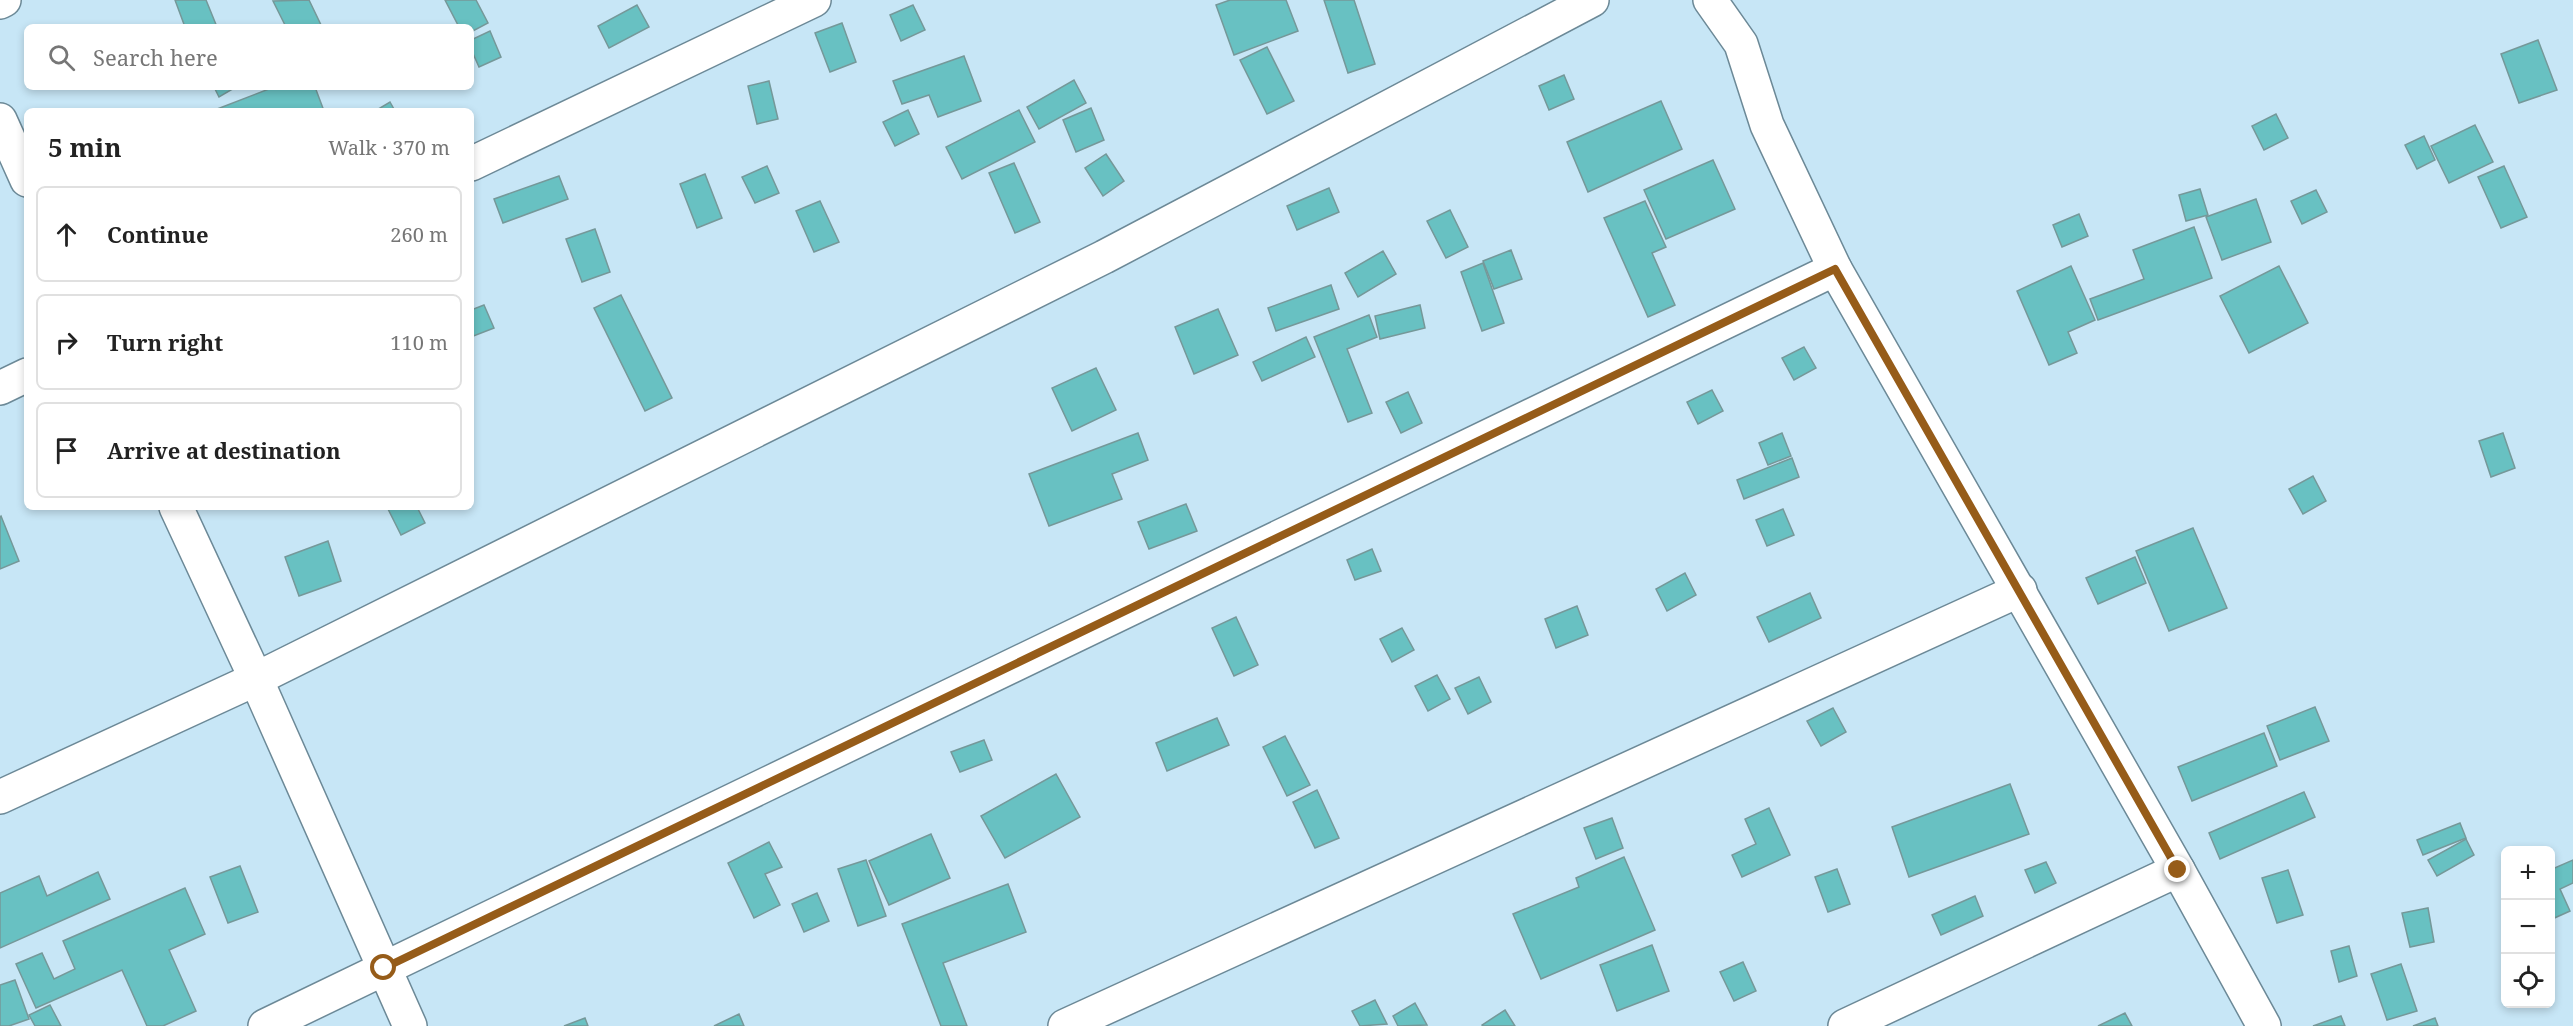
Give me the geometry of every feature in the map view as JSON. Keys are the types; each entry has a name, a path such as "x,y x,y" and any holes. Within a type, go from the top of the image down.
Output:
{"street":[{"path":"474,163 814,0"},
{"path":"0,797 256,679 1104,257 1592,0"},
{"path":"1710,0 1741,44 1767,125 1835,269 2020,590 2264,1026"},
{"path":"0,120 24,173"},
{"path":"264,1026 1835,269"},
{"path":"0,388 24,376"},
{"path":"177,510 256,679 410,1026"},
{"path":"1065,1026 2020,590"},
{"path":"1845,1026 2178,870"}],"building":[{"path":"175,0 206,0 216,24 184,24"},
{"path":"309,0 321,24 284,24 273,1"},
{"path":"445,0 476,0 488,23 474,30 474,24 457,24"},
{"path":"1230,0 1286,0 1298,31 1234,55 1216,5"},
{"path":"1324,0 1354,0 1375,64 1348,73"},
{"path":"637,5 649,27 609,48 598,26"},
{"path":"913,5 925,30 901,41 890,15"},
{"path":"842,23 856,62 830,72 815,33"},
{"path":"490,31 501,57 479,67 474,56 474,39"},
{"path":"2538,40 2557,90 2519,103 2501,54"},
{"path":"1267,47 1294,101 1267,114 1240,60"},
{"path":"964,56 981,101 938,117 929,95 902,104 893,81"},
{"path":"1564,75 1574,99 1549,110 1539,86"},
{"path":"1074,80 1086,103 1039,129 1027,107"},
{"path":"769,81 778,119 757,124 748,86"},
{"path":"216,90 231,90 219,97"},
{"path":"266,90 316,90 323,108 220,108"},
{"path":"1661,101 1682,149 1588,192 1567,142"},
{"path":"390,102 393,108 380,108"},
{"path":"1091,108 1104,140 1076,152 1063,120"},
{"path":"908,110 919,134 895,146 883,122"},
{"path":"1019,110 1035,142 962,179 946,147"},
{"path":"2276,114 2288,138 2264,150 2252,126"},
{"path":"2475,125 2493,162 2449,183 2431,146"},
{"path":"2424,136 2435,160 2417,169 2405,145"},
{"path":"1106,154 1124,181 1103,196 1085,168"},
{"path":"1713,160 1735,209 1666,239 1644,190"},
{"path":"1014,163 1040,222 1015,233 989,173"},
{"path":"767,166 779,193 755,203 742,177"},
{"path":"2504,166 2527,217 2501,228 2478,177"},
{"path":"705,174 722,218 697,228 680,184"},
{"path":"559,176 568,199 503,223 494,199"},
{"path":"1329,188 1339,212 1297,230 1287,206"},
{"path":"2200,189 2208,215 2186,221 2179,195"},
{"path":"2316,190 2327,212 2302,224 2291,201"},
{"path":"2256,199 2271,242 2222,260 2206,217"},
{"path":"820,201 839,242 814,252 796,211"},
{"path":"1645,201 1666,247 1652,253 1675,305 1648,317 1604,218"},
{"path":"1450,210 1468,247 1446,258 1427,221"},
{"path":"2079,214 2088,236 2062,247 2053,225"},
{"path":"2194,227 2212,278 2098,320 2090,299 2144,279 2133,250"},
{"path":"595,229 610,272 582,282 566,239"},
{"path":"1511,250 1522,279 1494,289 1483,261"},
{"path":"1383,251 1396,274 1358,297 1345,273"},
{"path":"1483,263 1504,323 1482,331 1461,272"},
{"path":"2071,266 2095,320 2068,332 2077,353 2049,365 2017,291"},
{"path":"2279,266 2308,323 2249,353 2220,296"},
{"path":"1331,285 1339,309 1276,331 1268,308"},
{"path":"621,295 672,398 645,411 594,308"},
{"path":"484,305 494,328 474,336 474,309"},
{"path":"1420,305 1425,328 1380,339 1375,316"},
{"path":"1218,309 1238,355 1194,374 1175,327"},
{"path":"1369,315 1377,337 1347,349 1372,413 1348,422 1314,337"},
{"path":"1306,337 1315,357 1262,381 1253,362"},
{"path":"1804,347 1816,368 1794,380 1782,358"},
{"path":"1096,368 1116,410 1072,431 1052,388"},
{"path":"1712,390 1723,411 1698,424 1687,402"},
{"path":"1408,392 1422,423 1401,433 1386,402"},
{"path":"1138,433 1148,460 1112,474 1122,499 1049,526 1029,474"},
{"path":"1782,433 1791,456 1768,465 1759,443"},
{"path":"2503,433 2515,468 2491,477 2479,441"},
{"path":"1792,458 1799,477 1744,499 1737,480"},
{"path":"2313,476 2326,501 2303,514 2289,489"},
{"path":"1186,504 1197,531 1149,549 1138,522"},
{"path":"1783,509 1794,535 1767,546 1756,520"},
{"path":"388,510 418,510 425,523 401,535"},
{"path":"0,517 19,561 0,569"},
{"path":"2193,528 2227,608 2169,631 2136,551"},
{"path":"328,541 341,581 299,596 285,557"},
{"path":"1372,549 1381,571 1355,580 1347,560"},
{"path":"2135,557 2146,583 2098,604 2086,578"},
{"path":"1685,573 1696,595 1667,611 1656,589"},
{"path":"1810,593 1821,618 1769,642 1757,617"},
{"path":"1577,606 1588,635 1556,648 1545,619"},
{"path":"1236,617 1258,665 1234,676 1212,628"},
{"path":"1402,628 1414,650 1392,662 1380,639"},
{"path":"1437,675 1450,699 1428,711 1415,686"},
{"path":"1479,677 1491,702 1468,714 1455,688"},
{"path":"2315,707 2329,741 2280,760 2267,726"},
{"path":"1833,708 1846,732 1821,746 1807,721"},
{"path":"1217,718 1229,745 1167,771 1156,743"},
{"path":"2264,733 2277,766 2192,801 2178,767"},
{"path":"1285,736 1310,785 1287,796 1263,747"},
{"path":"984,740 992,760 960,772 951,752"},
{"path":"1056,774 1080,817 1005,858 981,816"},
{"path":"2010,784 2029,834 1909,877 1892,827"},
{"path":"1317,790 1339,838 1315,848 1293,802"},
{"path":"2304,792 2315,817 2220,859 2209,833"},
{"path":"1769,808 1790,855 1742,877 1732,855 1756,844 1745,819"},
{"path":"1612,818 1623,848 1596,859 1584,828"},
{"path":"2460,823 2466,838 2423,855 2417,840"},
{"path":"931,834 950,878 889,905 869,861"},
{"path":"2466,839 2474,855 2437,876 2428,860"},
{"path":"769,842 782,867 765,874 780,905 754,918 728,863"},
{"path":"1624,857 1655,930 1541,979 1513,914 1579,887 1576,878"},
{"path":"866,860 886,916 858,926 838,869"},
{"path":"2573,860 2573,883 2560,889 2570,911 2555,918 2555,900 2555,868"},
{"path":"2046,862 2056,883 2035,893 2025,870"},
{"path":"240,866 258,912 228,923 210,877"},
{"path":"1837,869 1850,904 1828,912 1815,877"},
{"path":"2288,870 2303,915 2277,923 2262,878"},
{"path":"98,872 110,899 0,948 0,893 39,876 47,896"},
{"path":"1008,884 1026,932 943,963 967,1026 941,1026 902,924"},
{"path":"185,888 205,934 169,950 196,1011 163,1026 147,1026 122,970 36,1008 16,964 42,953 54,979 75,969 63,941"},
{"path":"817,893 829,921 804,932 792,904"},
{"path":"1975,896 1983,916 1941,935 1932,915"},
{"path":"2428,908 2434,942 2410,947 2402,913"},
{"path":"1652,945 1669,991 1617,1011 1600,965"},
{"path":"2349,946 2357,976 2339,982 2331,951"},
{"path":"1743,962 1756,991 1734,1001 1720,972"},
{"path":"2401,964 2417,1011 2387,1020 2371,974"},
{"path":"15,980 29,1019 9,1026 0,1026 0,985"},
{"path":"1375,1000 1387,1024 1360,1026 1352,1011"},
{"path":"1415,1003 1427,1025 1398,1026 1393,1016"},
{"path":"50,1005 61,1026 35,1026 29,1015"},
{"path":"1505,1010 1515,1026 1482,1025"},
{"path":"2125,1013 2132,1026 2098,1026"},
{"path":"739,1014 744,1026 714,1026"},
{"path":"2341,1016 2345,1026 2313,1026"},
{"path":"585,1018 588,1026 564,1026"},
{"path":"2435,1018 2438,1026 2413,1026"}],"route":[{"path":"384,968 1835,269 2178,870"}]}
